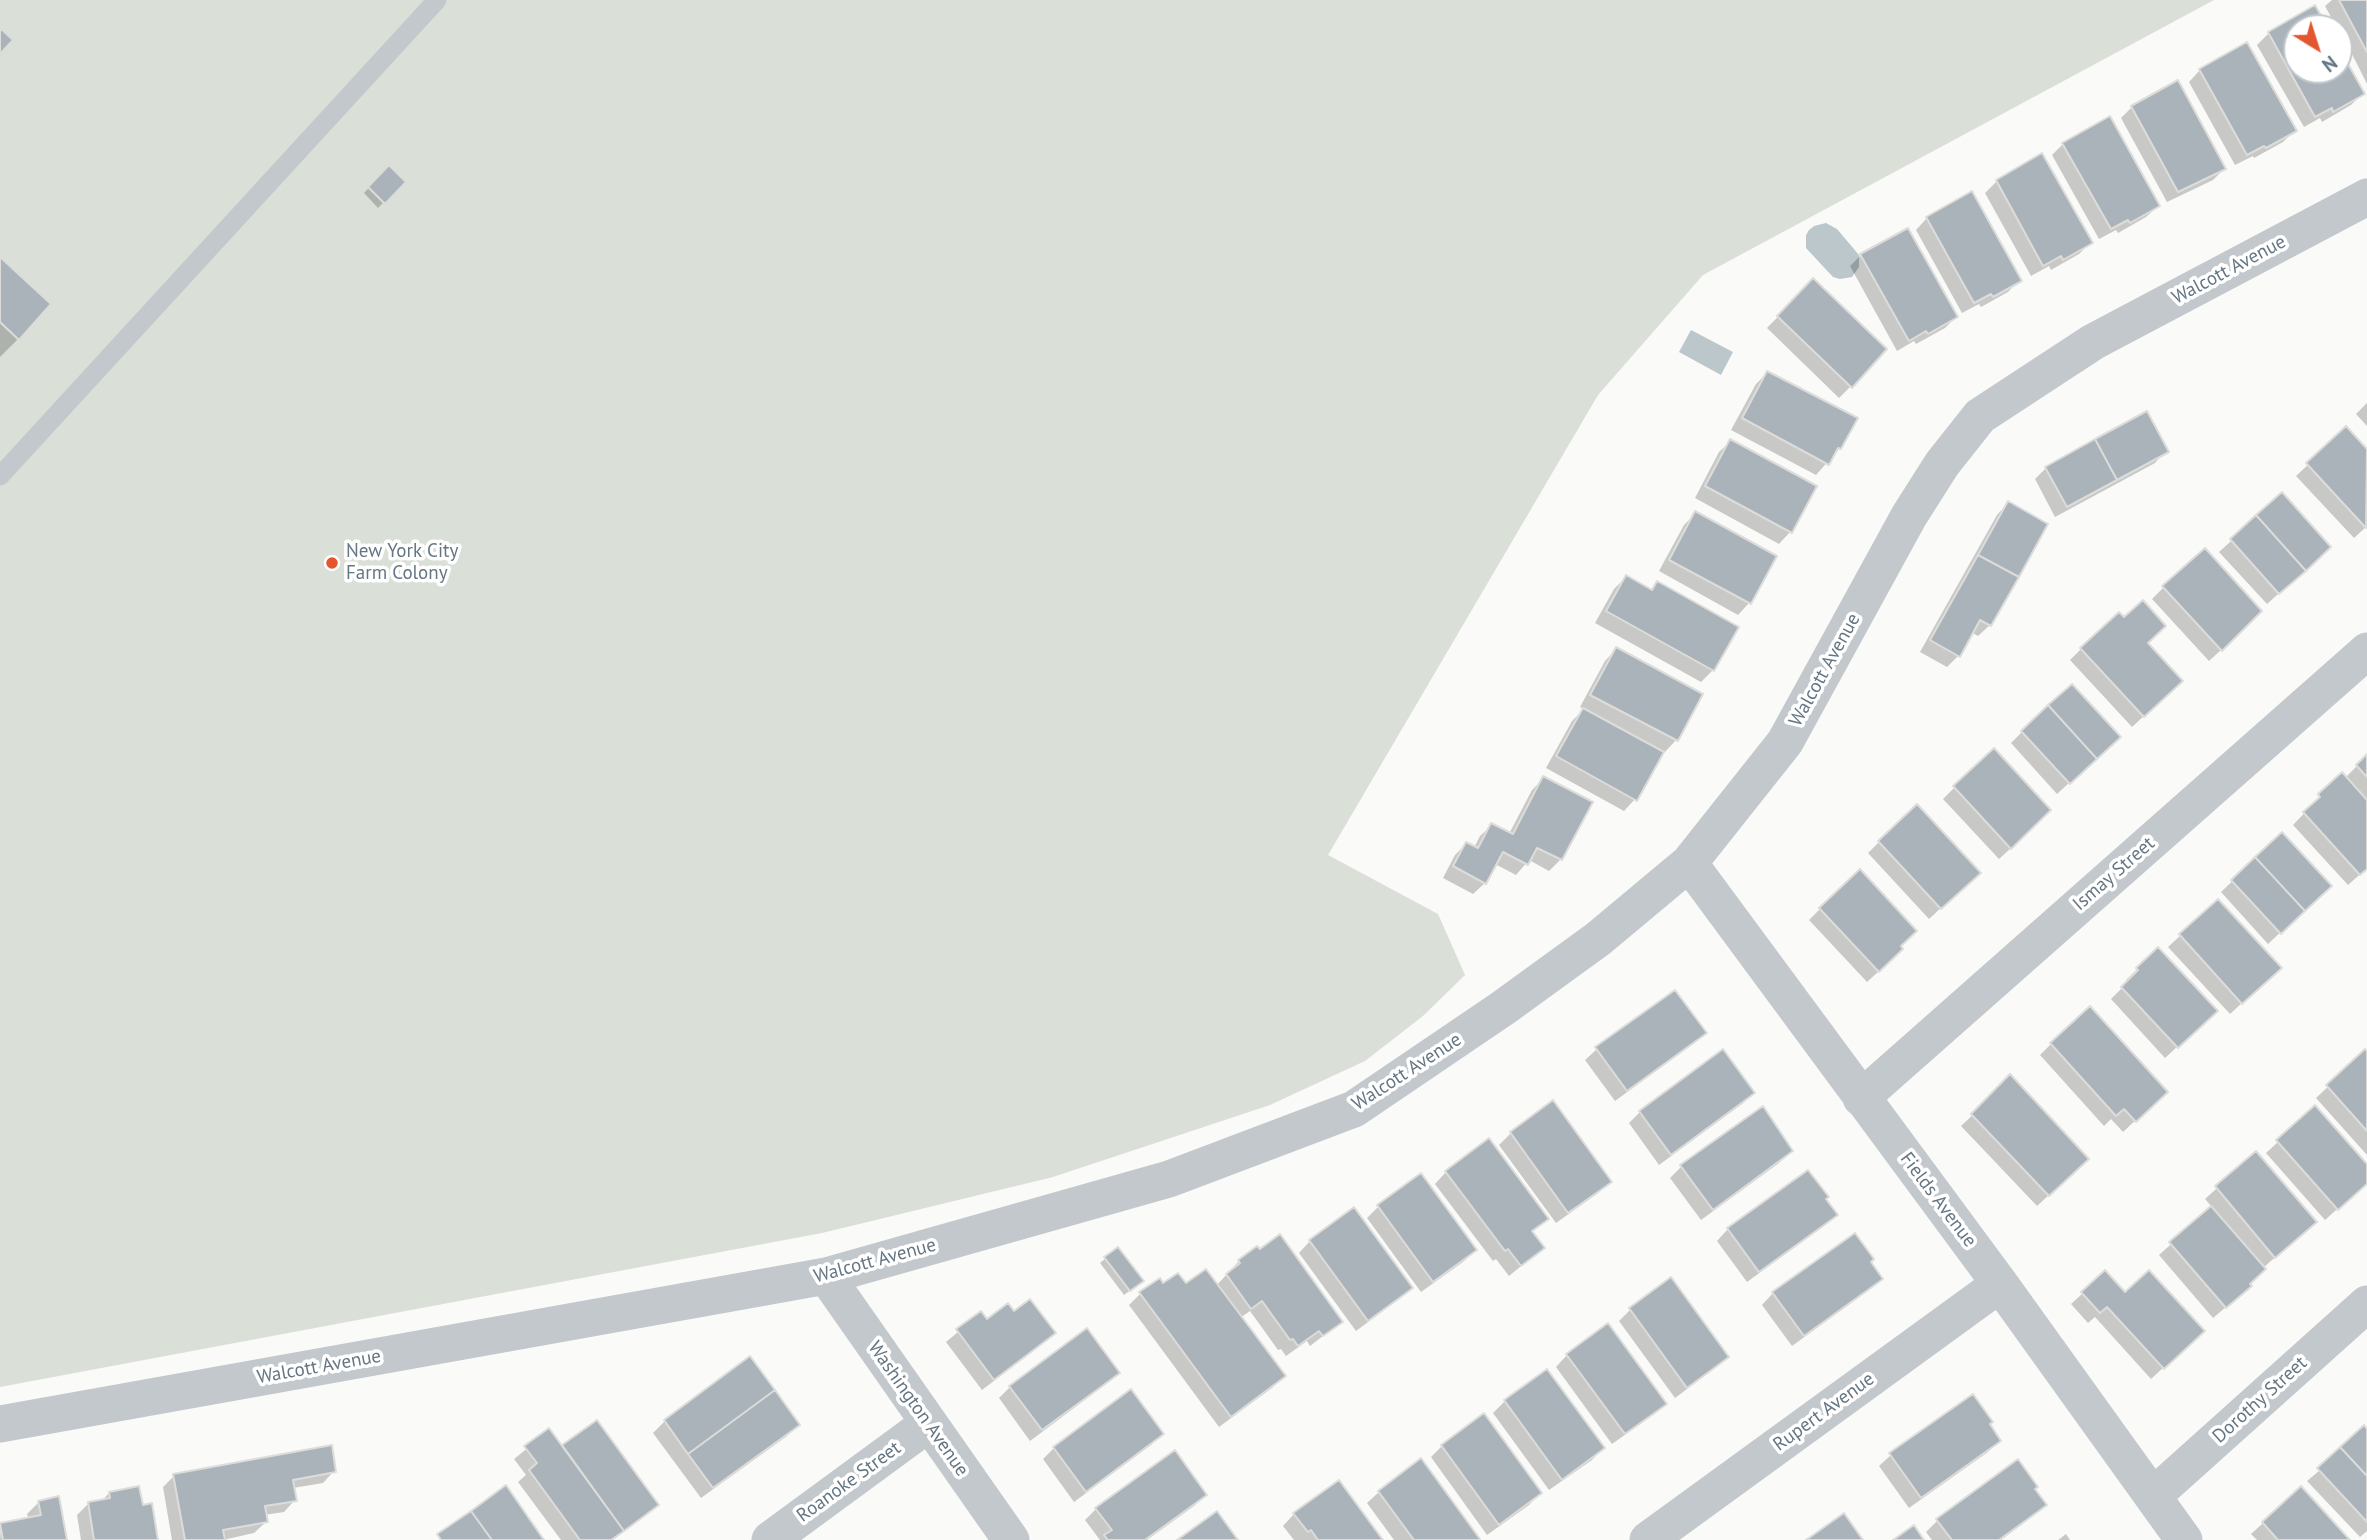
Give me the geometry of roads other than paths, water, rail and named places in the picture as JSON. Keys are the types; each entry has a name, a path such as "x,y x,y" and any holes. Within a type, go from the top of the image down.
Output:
{"street":[{"name":"Walcott Avenue","path":"0,1424 826,1276 1169,1179 1354,1109 1588,947 1689,863 1785,742 1909,516 1942,464 1980,416 2093,342 2367,197"},
{"name":"Ismay Street","path":"1861,1098 2367,651"},
{"name":"Fields Avenue","path":"1689,863 2000,1284 2184,1540"},
{"name":"Washington Avenue","path":"826,1276 1011,1540"},
{"name":"Rupert Avenue","path":"1648,1540 2000,1284"},
{"name":"Dorothy Street","path":"2153,1496 2367,1304"},
{"name":"Roanoke Street","path":"770,1540 928,1424"}],"lane":[{"path":"0,476 437,0"}],"place":[{"name":"New York City Farm Colony","path":"332,563"}]}
